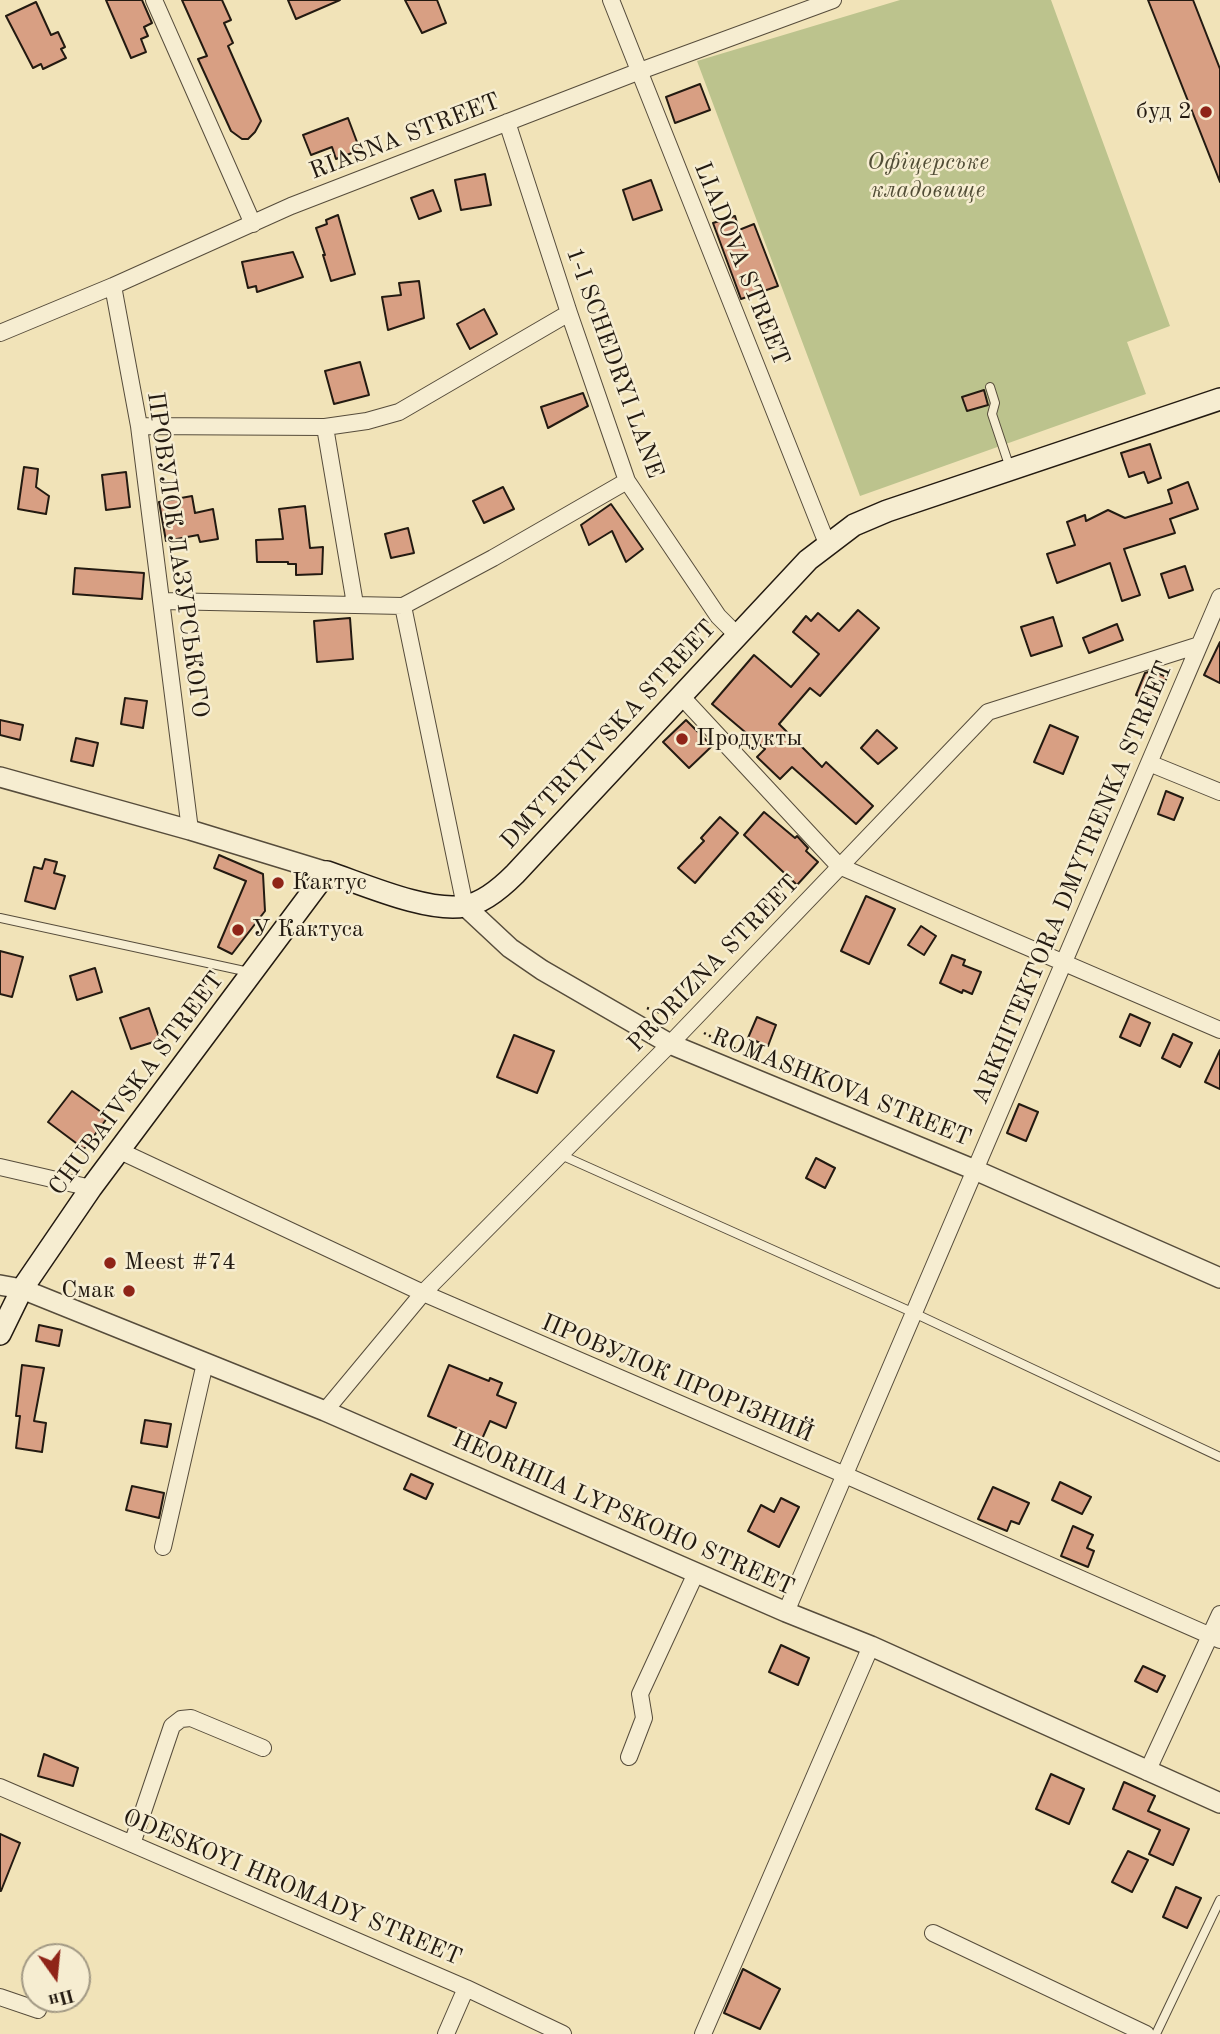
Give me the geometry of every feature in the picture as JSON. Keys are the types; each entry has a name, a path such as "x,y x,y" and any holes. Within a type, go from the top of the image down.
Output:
{"main road":[{"name":"DMYTRIYIVSKA STREET","path":"327,872 419,902 441,906 465,906 481,900 502,887 808,560 854,525 887,511 1220,399"},
{"name":"CHUBAIVSKA STREET","path":"0,1334 22,1289 91,1188 327,872"}],"street":[{"path":"154,0 253,224"},
{"name":"LIADOVA STREET","path":"611,0 828,546"},
{"name":"RIASNA STREET","path":"0,333 113,286 291,206 640,71 833,0"},
{"name":"1-I SCHEDRYI LANE","path":"507,122 627,481 718,616 738,636"},
{"name":"ПРОВУЛОК ЛАЗУРСЬКОГО","path":"113,286 139,426 190,831"},
{"path":"139,426 326,426 367,421 399,412 569,313"},
{"path":"326,426 355,604"},
{"path":"162,601 404,606 627,481"},
{"name":"ARKHITEKTORA DMYTRENKA STREET","path":"786,1612 1220,597"},
{"path":"404,606 465,906"},
{"name":"PRORIZNA STREET","path":"325,1411 423,1293 670,1044 988,712 1199,645"},
{"path":"682,697 839,866 1220,1030"},
{"path":"1149,763 1220,792"},
{"name":"DMYTRIYIVSKA STREET","path":"0,778 327,872"},
{"name":"ROMASHKOVA STREET","path":"465,906 520,955 670,1044 975,1170 1220,1278"},
{"name":"ПРОВУЛОК ПРОРІЗНИЙ","path":"120,1151 423,1293 1215,1638"},
{"path":"0,1167 91,1188"},
{"name":"HEORHIIA LYPSKOHO STREET","path":"0,1285 22,1289 325,1411 786,1612 871,1646 1220,1803"},
{"path":"163,1546 205,1363"},
{"path":"629,1757 644,1718 640,1694 696,1573"},
{"path":"1147,1772 1215,1638 1220,1614"},
{"path":"703,2034 871,1646"},
{"path":"132,1844 172,1726 181,1719 191,1717 264,1748"},
{"name":"ODESKOYI HROMADY STREET","path":"0,1787 466,1988 564,2034"},
{"path":"933,1933 1146,2034"},
{"path":"446,2034 466,1988"},
{"path":"0,1997 21,2004"}],"lane":[{"path":"989,387 995,403 992,414 1011,469"},
{"path":"0,918 252,973"},
{"path":"560,1155 914,1312 1220,1457"},
{"path":"1156,2034 1220,1900"}],"green space":[{"name":"Офіцерське кладовище","path":"900,0 1051,0 1170,326 1127,342 1146,394 860,496 697,61"}],"building":[{"path":"106,0 142,0 152,23 144,27 148,36 141,39 146,52 131,58"},
{"path":"182,0 222,0 231,20 224,23 233,43 228,46 261,121 248,139 242,139 231,131 198,59 207,56"},
{"path":"288,0 340,0 296,19"},
{"path":"405,0 437,0 446,23 422,33"},
{"name":"буд 2","path":"1148,0 1193,0 1220,69 1220,182"},
{"path":"36,2 51,35 58,32 65,47 61,49 66,58 43,69 41,64 33,68 6,16"},
{"path":"700,84 710,110 675,123 666,97"},
{"path":"348,118 360,150 336,159 332,147 311,155 303,135"},
{"path":"485,174 491,205 461,210 455,180"},
{"path":"651,180 662,210 633,220 623,190"},
{"path":"433,190 441,211 419,219 411,198"},
{"path":"338,215 355,274 331,281 316,228 327,224 326,220"},
{"path":"735,216 739,230 754,224 778,286 741,299 713,223"},
{"path":"293,252 303,277 257,292 256,286 248,288 242,262"},
{"path":"419,281 424,318 388,330 382,297 401,295 399,283"},
{"path":"484,309 497,334 470,349 457,324"},
{"path":"360,362 369,395 334,404 325,371"},
{"path":"984,390 988,405 967,411 962,397"},
{"path":"583,393 588,406 548,428 541,407"},
{"path":"1150,444 1161,478 1148,483 1144,472 1129,477 1121,453"},
{"path":"24,467 38,469 36,487 49,496 46,514 18,509"},
{"path":"126,472 130,507 106,510 102,475"},
{"path":"1188,482 1198,509 1170,519 1175,533 1124,549 1140,595 1122,601 1110,563 1057,583 1047,554 1075,545 1067,522 1085,515 1086,521 1108,510 1125,518 1172,503 1168,490"},
{"path":"503,487 514,509 484,523 473,501"},
{"path":"192,496 195,513 213,509 218,539 200,542 198,535 166,541 159,502"},
{"path":"611,504 643,549 626,562 612,531 589,545 581,525"},
{"path":"305,506 310,548 323,547 322,574 296,575 296,564 257,562 256,540 283,539 279,509"},
{"path":"408,528 414,553 391,558 385,534"},
{"path":"1185,566 1193,590 1169,598 1161,574"},
{"path":"75,568 144,573 142,599 73,594"},
{"path":"858,610 879,628 820,696 810,688 779,724 822,767 826,762 873,806 856,824 792,767 780,779 757,757 765,749 712,704 754,655 791,687 819,654 793,632 806,616 811,621 818,613 839,631"},
{"path":"1053,617 1062,646 1031,656 1021,627"},
{"path":"350,618 353,659 317,662 314,621"},
{"path":"1117,624 1123,640 1089,653 1083,638"},
{"path":"1220,642 1220,683 1204,675"},
{"path":"1152,671 1167,677 1156,703 1136,695 1145,673"},
{"path":"125,698 147,701 143,728 121,724"},
{"path":"0,720 23,725 20,740 0,735"},
{"path":"686,720 712,746 689,768 663,742"},
{"path":"1050,725 1078,737 1063,774 1034,762"},
{"path":"877,730 897,748 878,764 861,748"},
{"path":"76,738 98,743 93,766 71,761"},
{"path":"1166,791 1183,798 1174,820 1158,814"},
{"path":"764,812 795,838 797,836 808,848 806,851 818,862 797,885 744,835"},
{"path":"720,817 738,833 695,883 678,868 704,841 701,838"},
{"path":"219,855 263,874 265,911 232,954 218,947 246,881 214,868"},
{"path":"45,859 57,862 54,873 65,876 55,909 25,901 34,867 42,869"},
{"path":"866,896 895,909 869,964 841,951"},
{"path":"921,926 936,936 924,955 908,945"},
{"path":"0,951 23,957 12,997 0,994"},
{"path":"952,955 965,960 963,965 981,972 972,994 963,990 962,993 940,983"},
{"path":"95,968 102,992 77,1000 70,976"},
{"path":"149,1008 160,1040 131,1049 120,1018"},
{"path":"1130,1014 1150,1023 1140,1046 1120,1037"},
{"path":"757,1017 776,1025 768,1046 748,1038"},
{"path":"1173,1034 1192,1043 1180,1067 1162,1058"},
{"path":"514,1035 554,1051 537,1093 497,1077"},
{"path":"1220,1050 1220,1089 1205,1082"},
{"path":"72,1091 108,1117 84,1149 48,1122"},
{"path":"1019,1104 1038,1112 1026,1141 1007,1133"},
{"path":"816,1158 835,1168 825,1188 806,1178"},
{"path":"39,1325 62,1330 59,1346 36,1341"},
{"path":"22,1365 44,1368 34,1421 46,1423 42,1452 16,1448 20,1416 16,1416"},
{"path":"449,1365 489,1381 490,1378 502,1383 497,1395 516,1403 506,1428 490,1421 482,1439 428,1416"},
{"path":"145,1420 171,1424 167,1447 141,1443"},
{"path":"411,1474 433,1484 426,1499 404,1489"},
{"path":"1060,1482 1091,1497 1082,1514 1052,1500"},
{"path":"132,1486 164,1493 159,1518 126,1510"},
{"path":"993,1487 1029,1503 1019,1524 1011,1521 1007,1531 978,1519"},
{"path":"781,1498 799,1507 779,1547 748,1531 761,1505 774,1512"},
{"path":"1073,1526 1093,1535 1087,1548 1094,1551 1088,1567 1061,1556"},
{"path":"781,1645 809,1658 798,1685 769,1672"},
{"path":"1143,1666 1165,1676 1157,1692 1135,1681"},
{"path":"44,1754 78,1768 73,1786 38,1776"},
{"path":"1051,1774 1084,1789 1069,1824 1036,1809"},
{"path":"1124,1782 1155,1796 1148,1811 1189,1829 1173,1865 1149,1854 1160,1830 1113,1809"},
{"path":"0,1834 20,1843 1,1891 0,1891"},
{"path":"1128,1851 1148,1860 1132,1892 1112,1882"},
{"path":"1176,1887 1201,1898 1187,1928 1163,1917"},
{"path":"743,1969 780,1989 760,2029 724,2013"}],"place":[{"name":"буд 2","path":"1206,112"},
{"name":"Продукты","path":"682,739"},
{"name":"Кактус","path":"278,883"},
{"name":"У Кактуса","path":"238,930"},
{"name":"Meest #74","path":"110,1263"},
{"name":"Смак","path":"129,1291"}]}
